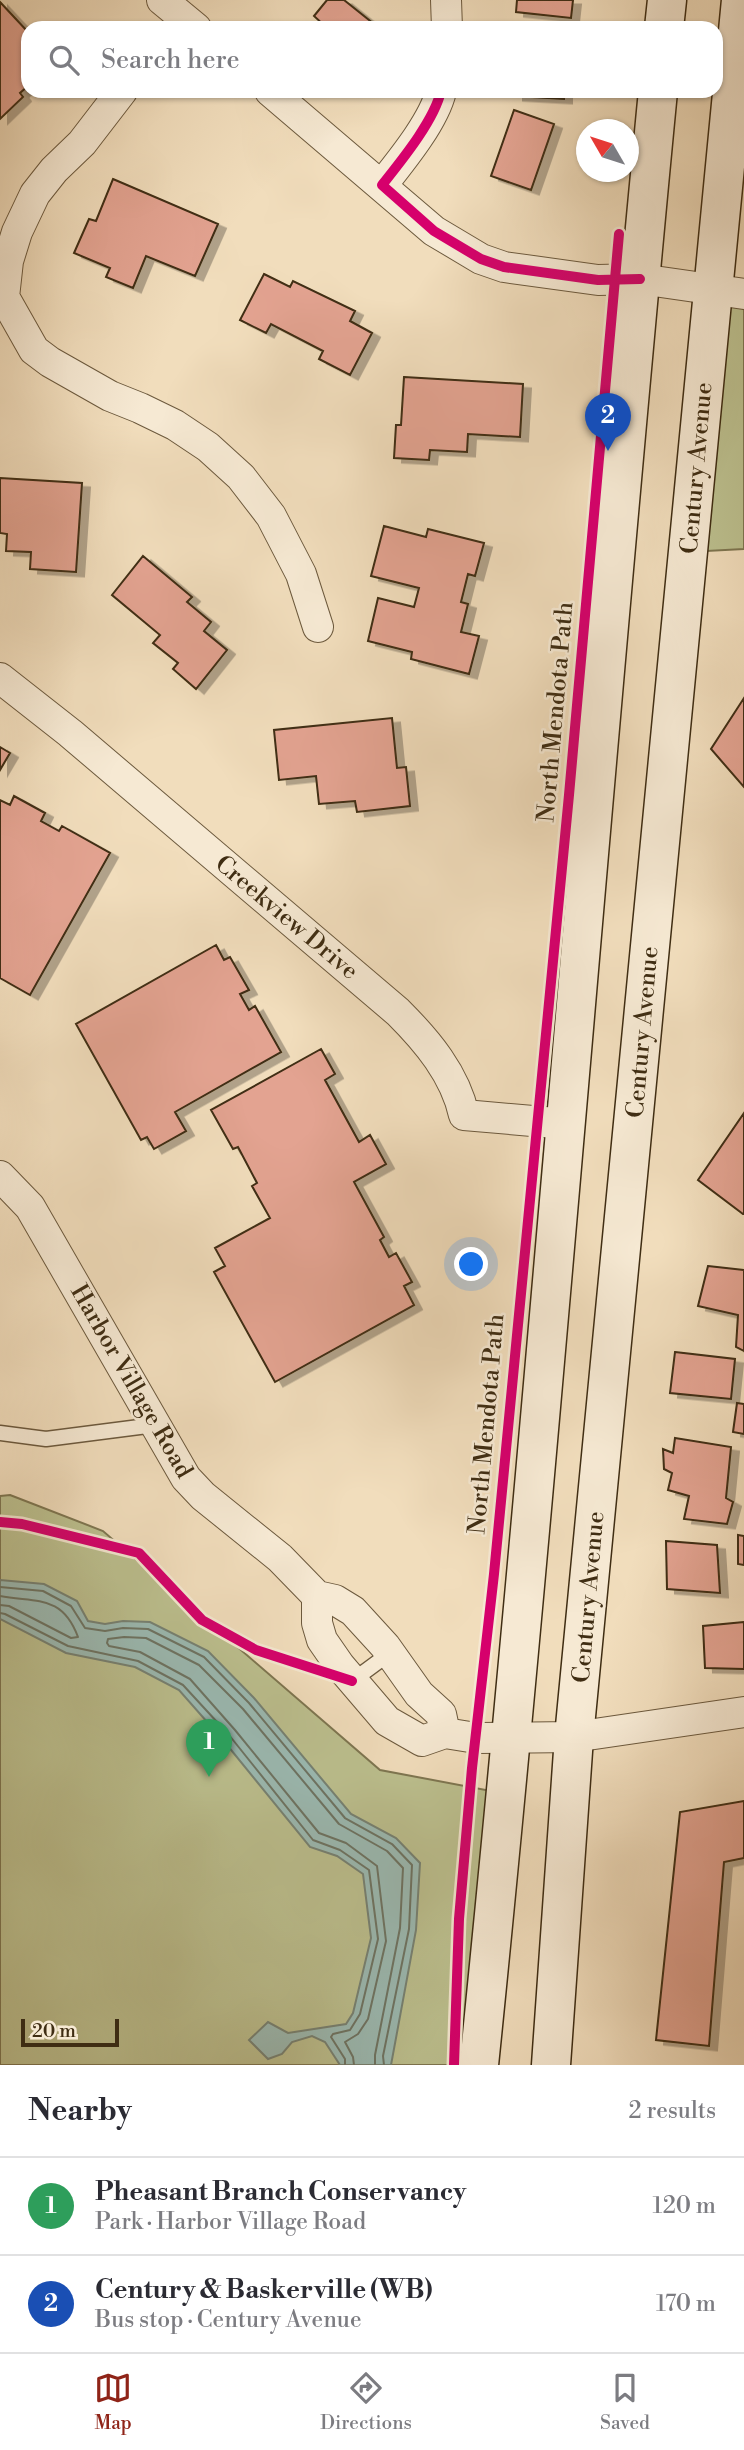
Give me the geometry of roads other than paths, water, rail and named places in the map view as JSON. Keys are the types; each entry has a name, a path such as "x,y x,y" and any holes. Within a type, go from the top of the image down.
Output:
{"main road":[{"path":"665,21 667,0"},
{"name":"Century Avenue","path":"551,2061 574,1737 729,292 741,0"},
{"path":"479,2064 512,1737 657,98"}],"street":[{"path":"446,0 447,21"},
{"path":"117,98 82,143 54,170 35,194 14,242 2,298 34,350 50,362 110,396 175,425 208,447 242,477 271,516 301,574 318,627"},
{"path":"278,98 434,231 481,259 504,267 597,280 640,279 729,292"},
{"path":"382,185 403,159 439,98"},
{"name":"Creekview Drive","path":"0,678 70,733 398,1012 420,1035 445,1069 458,1094 464,1115 567,1124"},
{"name":"Harbor Village Road","path":"0,1176 30,1207 186,1478 256,1536 317,1596 335,1600 353,1611 390,1653 413,1686 441,1714 444,1733"},
{"path":"317,1596 317,1623 322,1640 352,1681 387,1721 422,1741 444,1733 465,1738 574,1737 744,1712"}],"lane":[{"path":"0,1433 46,1439 156,1425"},
{"path":"352,1681 390,1653"}],"water":[{"path":"0,1580 44,1584 77,1601 88,1621 105,1624 123,1621 150,1622 208,1651 254,1698 351,1814 396,1838 420,1863 416,1930 391,2065 340,2065 325,2042 312,2036 292,2042 282,2054 268,2059 249,2040 268,2022 288,2033 346,2024 353,2013 371,1938 363,1874 337,1856 310,1847 179,1690 135,1667 66,1653 0,1619"}],"place":[{"name":"Century & Baskerville (WB)","path":"608,451"},
{"name":"Pheasant Branch Conservancy","path":"209,1777"}]}
